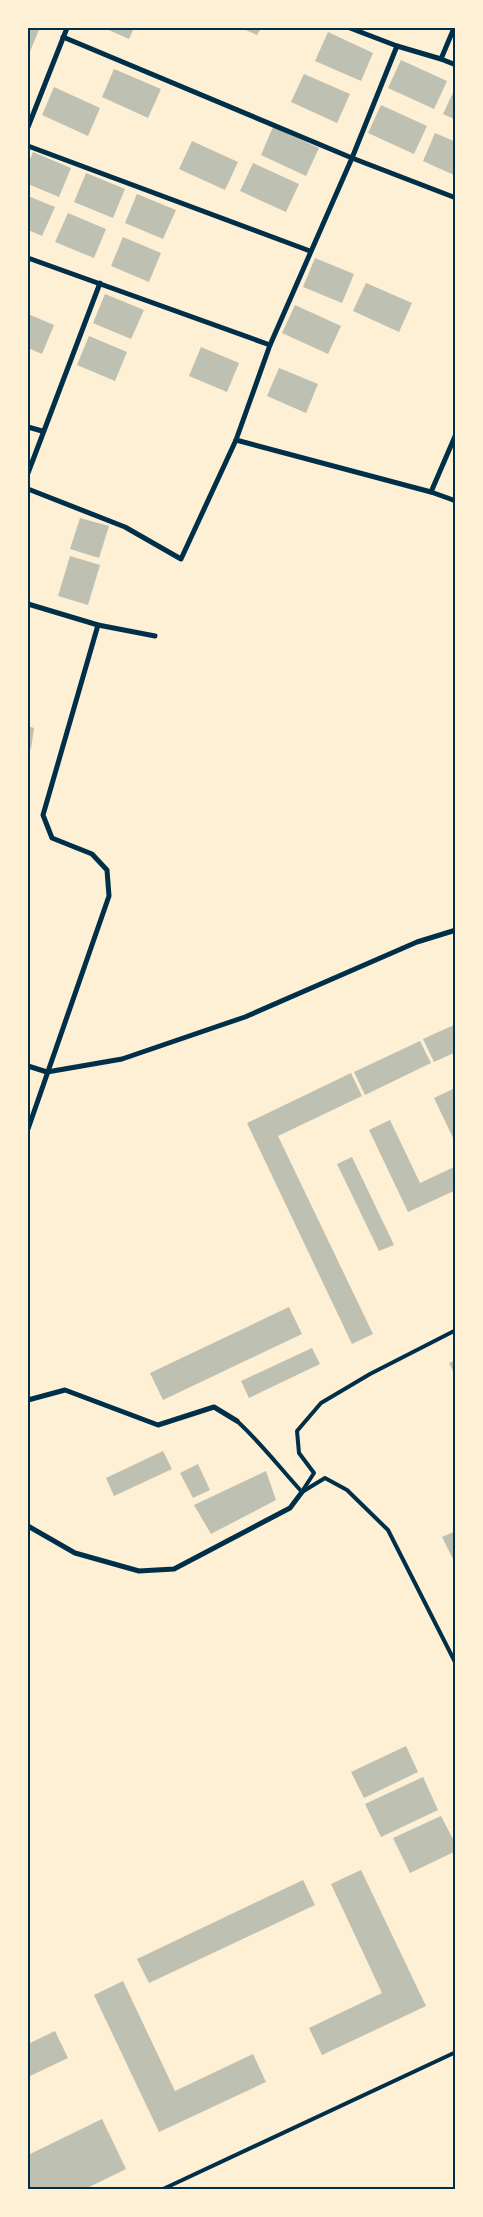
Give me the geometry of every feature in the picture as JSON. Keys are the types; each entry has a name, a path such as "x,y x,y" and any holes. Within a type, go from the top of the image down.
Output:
{"street":[{"path":"28,127 67,28"},
{"path":"350,28 397,46 441,58 456,65"},
{"path":"441,58 454,28"},
{"path":"64,37 352,158 456,198"},
{"path":"28,489 126,527 181,559 236,440 270,344 352,158 397,46"},
{"path":"28,146 310,251"},
{"path":"28,258 270,344"},
{"path":"28,473 42,431 100,283"},
{"path":"28,427 42,431"},
{"path":"431,492 456,434"},
{"path":"236,440 431,492 456,501"},
{"path":"28,604 98,625 155,636"},
{"path":"28,1129 109,896 107,870 92,854 52,838 44,815 98,625"},
{"path":"28,1066 47,1072 122,1060 245,1017 417,942 456,930"},
{"path":"28,1400 65,1390 158,1425 214,1408 237,1421"},
{"path":"28,1526 75,1553 138,1571 174,1569 290,1508 302,1492"}],"lane":[{"path":"302,1492 314,1473 299,1453 297,1431 321,1403 370,1374 456,1330"},
{"path":"237,1421 260,1443 302,1492"},
{"path":"302,1492 325,1478 347,1490 388,1530 456,1664"},
{"path":"161,2190 456,2052"}],"building":[{"path":"28,28 39,30 28,56"},
{"path":"104,28 134,28 129,39"},
{"path":"241,28 261,28 257,35"},
{"path":"328,32 373,53 361,81 315,61"},
{"path":"401,60 447,81 434,109 388,88"},
{"path":"114,69 161,89 148,118 102,97"},
{"path":"304,74 350,94 337,123 291,102"},
{"path":"456,86 456,120 443,114"},
{"path":"54,87 100,108 88,136 42,115"},
{"path":"381,105 427,126 414,154 368,133"},
{"path":"273,127 319,148 306,176 261,155"},
{"path":"435,133 456,142 456,176 423,161"},
{"path":"192,141 238,162 225,190 179,169"},
{"path":"33,152 71,168 59,197 28,184 28,164"},
{"path":"253,163 299,184 286,212 240,191"},
{"path":"86,173 125,189 113,218 74,202"},
{"path":"137,194 176,210 163,239 125,223"},
{"path":"28,196 55,207 42,236 28,230"},
{"path":"68,213 106,229 94,258 55,242"},
{"path":"123,237 161,253 149,282 111,266"},
{"path":"315,258 354,274 342,303 303,287"},
{"path":"366,283 412,303 399,332 353,311"},
{"path":"105,294 144,310 131,339 93,323"},
{"path":"295,305 341,326 328,354 282,333"},
{"path":"28,314 54,325 42,354 28,348"},
{"path":"89,336 127,352 115,381 77,365"},
{"path":"201,347 239,363 227,392 189,376"},
{"path":"279,368 318,384 306,413 267,396"},
{"path":"80,518 109,526 99,558 70,549"},
{"path":"70,556 100,565 88,605 58,596"},
{"path":"28,726 34,728 31,749 28,749"},
{"path":"456,1024 456,1052 434,1062 423,1039"},
{"path":"420,1041 431,1063 365,1095 354,1072"},
{"path":"351,1073 362,1096 278,1136 373,1334 352,1344 247,1123"},
{"path":"455,1088 456,1090 456,1144 434,1098"},
{"path":"390,1120 420,1183 456,1166 456,1190 408,1212 369,1130"},
{"path":"352,1157 394,1245 379,1251 337,1164"},
{"path":"289,1307 302,1334 163,1400 150,1373"},
{"path":"312,1348 320,1364 249,1398 241,1381"},
{"path":"456,1360 456,1377 449,1363"},
{"path":"163,1451 172,1469 114,1496 106,1478"},
{"path":"198,1464 210,1490 193,1498 180,1473"},
{"path":"266,1471 276,1500 211,1534 194,1505"},
{"path":"456,1531 456,1565 442,1537"},
{"path":"406,1746 418,1772 364,1798 351,1772"},
{"path":"423,1777 438,1810 381,1837 365,1804"},
{"path":"441,1816 456,1845 456,1851 410,1873 393,1838"},
{"path":"361,1870 426,2006 322,2055 309,2028 382,1993 331,1884"},
{"path":"303,1880 315,1905 149,1983 137,1959"},
{"path":"123,1981 175,2091 253,2054 266,2082 159,2132 94,1995"},
{"path":"55,2031 68,2058 28,2077 28,2044"},
{"path":"102,2119 126,2169 83,2190 28,2190 28,2155"}]}
